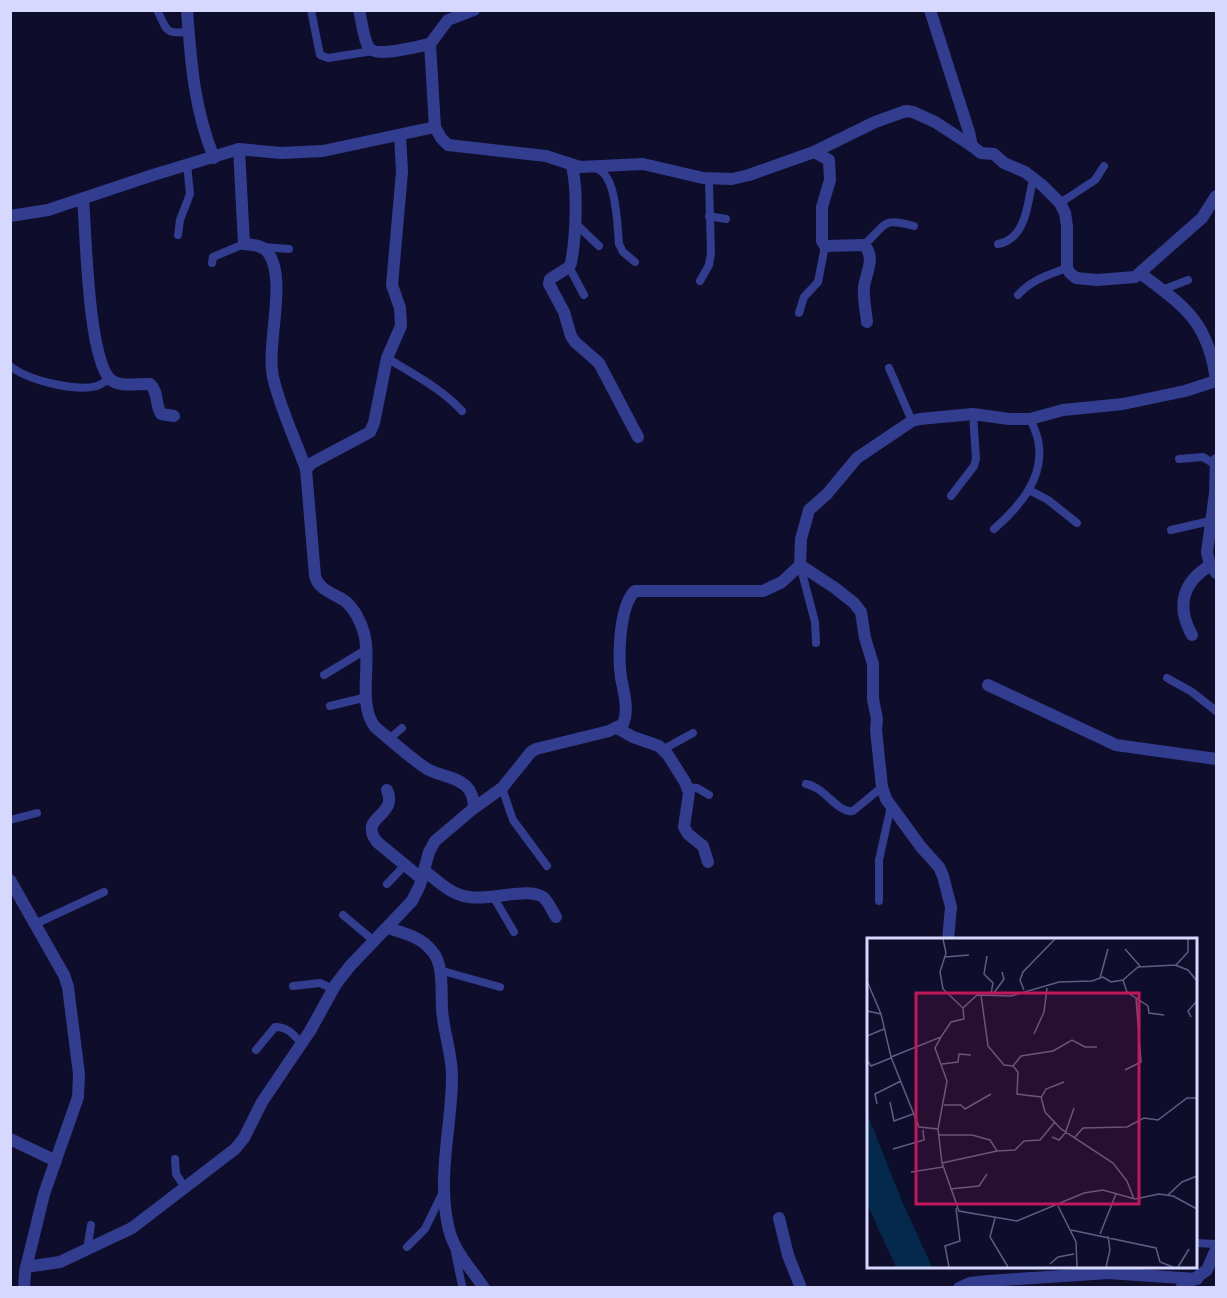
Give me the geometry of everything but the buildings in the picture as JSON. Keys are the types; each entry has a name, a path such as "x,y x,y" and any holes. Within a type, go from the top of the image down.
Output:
{"street":[{"path":"187,10 193,89 203,131 214,158"},
{"path":"359,10 368,46 373,51 382,53 430,44"},
{"path":"474,10 448,20 430,44 435,127 448,145 546,156 572,166 643,164 704,178 732,179 814,152 875,122 906,111 913,112 935,122 981,153 994,154 1004,163 1025,172 1060,203 1065,213 1067,226 1066,268 1076,278 1127,278 1140,273 1202,218 1216,196"},
{"path":"930,10 972,146"},
{"path":"10,216 48,210 187,164 240,150 280,153 323,151 435,127"},
{"path":"306,469 312,463 370,432 374,423 387,358 401,326 401,316 392,285 402,172 400,135"},
{"path":"240,150 244,244 262,247 269,252 275,275 276,310 271,360 273,377 306,469 317,583 347,603 364,630 370,721 429,770 456,779 469,789 474,808"},
{"path":"814,152 829,160 830,180 822,207 822,241 825,246 864,245 869,249 870,258 864,287 867,322"},
{"path":"572,166 574,175 573,252 569,267 550,279 549,284 564,312 571,336 599,363 638,437"},
{"path":"83,199 93,322 102,365 110,379 117,384 150,384 154,387 161,414 174,416"},
{"path":"948,938 951,907 939,867 885,799 873,699 873,664 865,638 861,612 854,603 835,588 800,565 801,539 809,510 827,494 857,458 912,421 929,417 973,414 1009,419 1030,419 1063,410 1123,404 1185,391 1216,381 1213,357 1197,321 1184,306 1140,273"},
{"path":"1192,634 1183,616 1184,602 1191,582 1201,571 1214,569 1207,552 1215,493 1216,460"},
{"path":"26,1268 60,1262 132,1228 184,1186 219,1162 244,1138 268,1091 320,1016 333,988 350,966 412,901 435,841 502,788 531,752 617,728 623,724 626,719 620,658 621,628 628,600 635,591 763,591 782,582 800,565"},
{"path":"988,685 1116,745 1216,759"},
{"path":"617,728 664,749 687,787 684,827 688,834 703,846 708,862"},
{"path":"387,790 391,798 390,803 373,823 372,834 377,842 405,865 460,896 494,898 522,893 534,894 548,902 556,917"},
{"path":"10,880 64,975 68,987 79,1074 78,1097 44,1194 26,1268 24,1287"},
{"path":"388,928 410,934 426,945 434,952 439,970 442,1012 452,1075 443,1169 449,1228 454,1245 484,1287"},
{"path":"10,1139 56,1161"},
{"path":"779,1218 788,1255 801,1287"},
{"path":"1181,1287 1208,1270 1216,1249"},
{"path":"962,1286 988,1281 1054,1281 1108,1273 1197,1279"}],"lane":[{"path":"157,10 168,31 172,34 189,32"},
{"path":"311,10 320,55 328,58 373,51"},
{"path":"178,235 180,220 190,194 187,164"},
{"path":"1060,203 1095,180 1104,166"},
{"path":"591,167 602,170 607,176 612,187 620,244 623,252 635,262"},
{"path":"700,281 709,265 709,181 704,178"},
{"path":"998,244 1006,242 1017,234 1024,219 1033,178"},
{"path":"709,216 726,219"},
{"path":"864,245 884,224 893,220 914,226"},
{"path":"574,222 599,246"},
{"path":"212,263 213,257 218,254 244,244"},
{"path":"799,313 804,297 818,282 825,246"},
{"path":"262,247 289,249"},
{"path":"569,267 584,295"},
{"path":"1018,295 1026,286 1042,277 1066,268"},
{"path":"1162,290 1188,279"},
{"path":"387,358 422,379 455,403 462,411"},
{"path":"10,366 49,383 72,387 96,386 110,379"},
{"path":"889,368 912,421"},
{"path":"951,496 974,466 976,459 973,414"},
{"path":"994,529 1014,512 1029,490 1035,476 1039,449 1030,419"},
{"path":"1179,459 1203,457 1216,465"},
{"path":"1029,490 1048,500 1077,523"},
{"path":"1171,530 1210,521"},
{"path":"800,565 815,622 816,643"},
{"path":"324,675 367,649"},
{"path":"1167,678 1192,692 1216,711"},
{"path":"330,706 367,697"},
{"path":"389,739 402,728"},
{"path":"664,749 693,734"},
{"path":"806,784 817,787 842,810 848,812 853,811 882,787"},
{"path":"687,787 697,788 709,795"},
{"path":"502,788 513,820 547,866"},
{"path":"879,900 879,860 891,806"},
{"path":"10,820 37,813"},
{"path":"387,884 405,865"},
{"path":"35,924 104,892"},
{"path":"494,898 514,932"},
{"path":"343,915 374,940"},
{"path":"439,970 500,987"},
{"path":"293,986 320,983 333,988"},
{"path":"256,1050 275,1027 283,1027 291,1031 302,1044"},
{"path":"175,1159 176,1174 184,1186"},
{"path":"407,1247 425,1229 444,1190"},
{"path":"87,1250 91,1225"},
{"path":"1197,1243 1216,1244"},
{"path":"454,1245 462,1286"}]}
